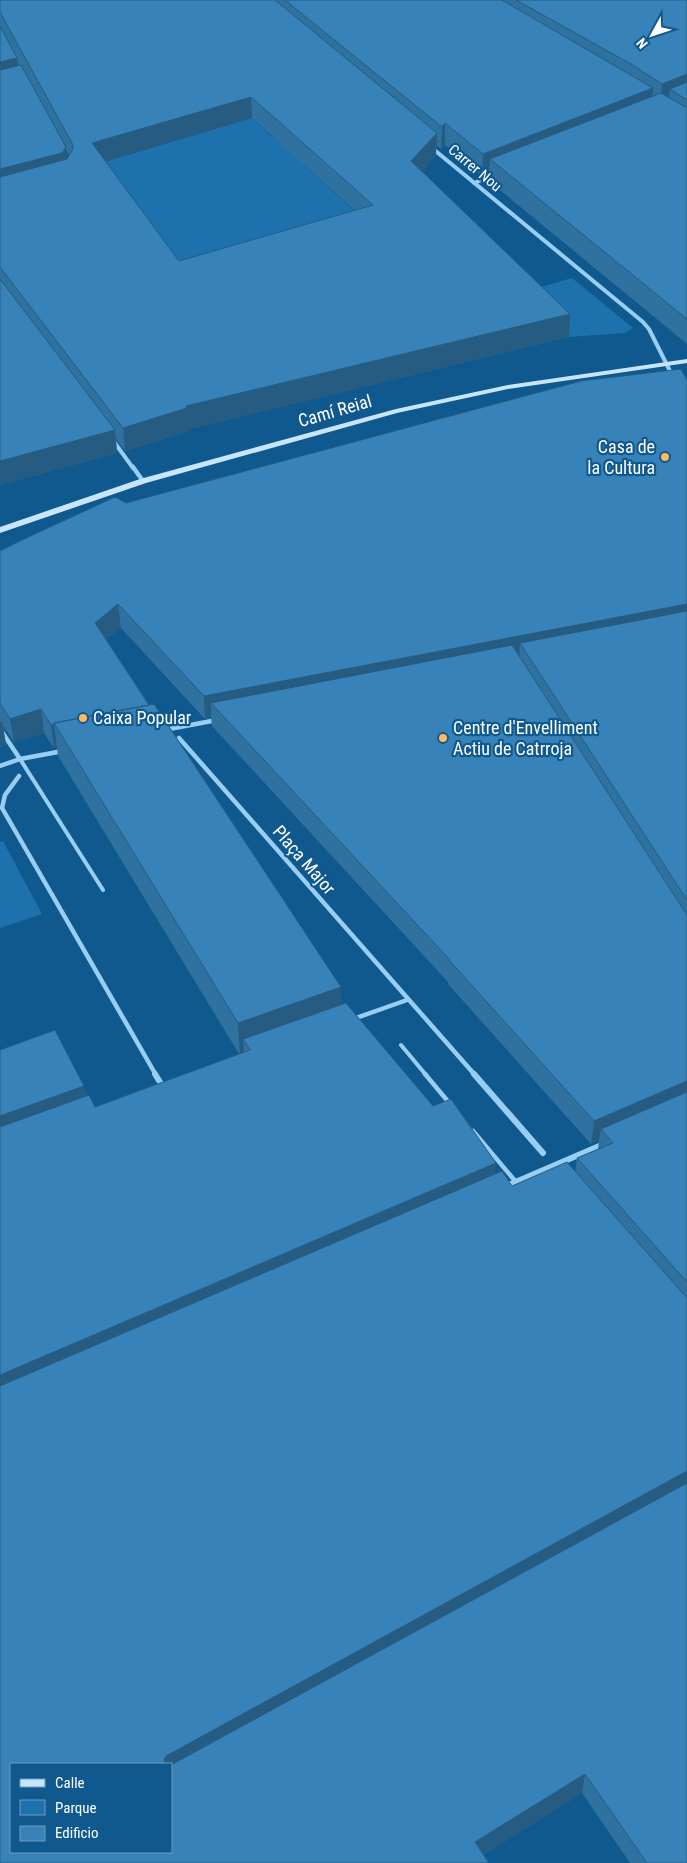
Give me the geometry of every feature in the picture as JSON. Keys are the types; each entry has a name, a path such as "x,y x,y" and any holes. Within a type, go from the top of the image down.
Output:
{"street":[{"name":"Carrer Nou","path":"428,145 643,322 649,329 674,380"},
{"path":"474,183 503,172"},
{"name":"Camí Reial","path":"0,530 143,481 396,411 508,387 687,361"},
{"path":"107,432 143,481"},
{"path":"162,731 221,720"},
{"path":"0,729 20,759"},
{"name":"Plaça Major","path":"180,738 407,1000 543,1153"},
{"path":"0,766 20,759 66,750"},
{"path":"19,776 5,793 1,809 163,1087"},
{"path":"351,1020 407,1000"},
{"path":"154,1091 172,1084"},
{"path":"498,1190 609,1142"},
{"path":"554,1166 559,1172"}],"lane":[{"path":"20,759 103,890"},
{"path":"401,1045 457,1112"},
{"path":"469,1126 516,1182"}],"green space":[{"path":"252,118 272,137 292,132 306,167 372,227 165,288 90,166"},
{"path":"572,278 633,328 625,333 569,337 523,292"},
{"path":"3,841 42,914 0,928 0,842"}],"building":[{"path":"0,0 275,0 437,133 411,161 570,314 186,406 187,408 123,428 0,267 0,177 67,159 73,149 73,145 0,12","holes":["251,97 373,205 179,261 92,143"]},
{"path":"285,0 502,0 653,88 483,154 445,123 442,127"},
{"path":"516,0 687,0 687,74 662,84 631,64"},
{"path":"0,26 17,58 0,62"},
{"path":"21,65 66,147 62,153 0,169 0,70"},
{"path":"687,82 687,100 670,89"},
{"path":"661,93 687,108 687,319 490,159"},
{"path":"0,279 115,430 0,461"},
{"path":"681,369 687,380 687,604 204,696 118,604 95,623 149,705 51,725 41,709 10,719 0,703 0,551 24,539 115,497 126,503 581,381"},
{"path":"687,611 687,900 520,643"},
{"path":"512,645 687,915 687,1081 594,1121 450,960 211,703"},
{"path":"154,704 341,987 238,1023 54,723"},
{"path":"346,1003 433,1106 451,1099 496,1163 0,1375 0,1127 89,1095 95,1107 250,1050 243,1039"},
{"path":"55,1030 84,1086 0,1116 0,1050"},
{"path":"687,1092 687,1282 577,1158 613,1143 601,1129"},
{"path":"567,1162 687,1298 687,1471 166,1756 165,1763 10,1763 10,1853 172,1853 172,1764 687,1483 687,1863 647,1863 585,1774 475,1842 489,1863 0,1863 0,1386 502,1171 512,1186"}],"place":[{"name":"Casa de la Cultura","path":"665,457"},
{"name":"Caixa Popular","path":"83,718"},
{"name":"Centre d'Envelliment Actiu de Catrroja","path":"443,738"}]}
